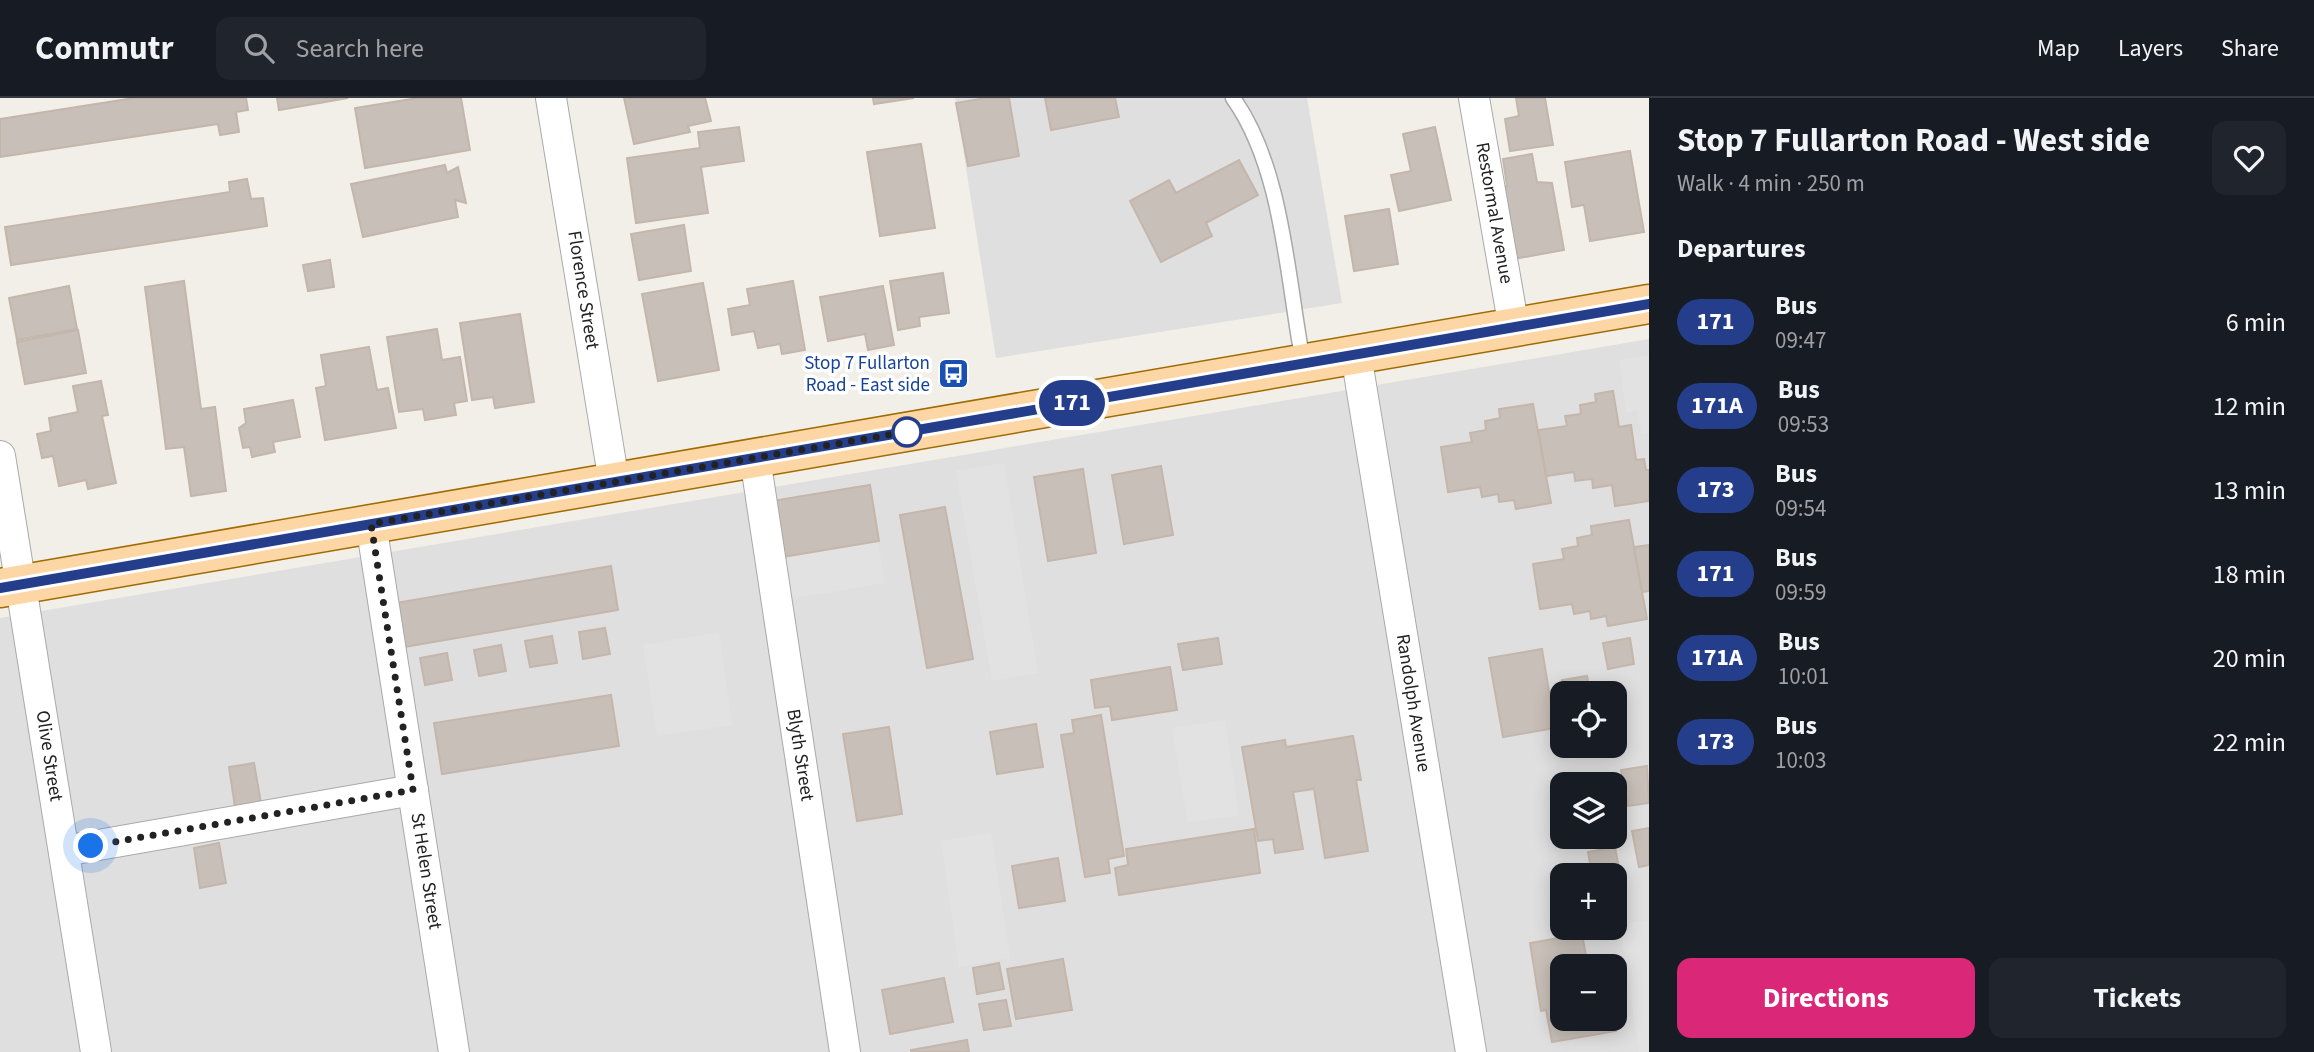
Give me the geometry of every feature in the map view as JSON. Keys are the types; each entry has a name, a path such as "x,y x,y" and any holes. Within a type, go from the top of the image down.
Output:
{"main road":[{"path":"11,586 1649,304"}],"street":[{"name":"Florence Street","path":"551,98 614,482"},
{"name":"Restormal Avenue","path":"1474,98 1514,328"},
{"name":"Randolph Avenue","path":"1356,355 1471,1052"},
{"name":"Olive Street","path":"0,456 11,586 64,850 96,1052"},
{"name":"Blyth Street","path":"755,458 845,1052"},
{"name":"St Helen Street","path":"371,524 454,1052"},
{"path":"64,850 413,790"}],"lane":[{"path":"1233,98 1248,119 1270,172 1303,364"}],"shaded area":[{"path":"955,98 1307,98 1342,303 996,358"},
{"path":"1649,339 1649,1052 0,1052 0,618"},
{"path":"1649,355 1649,433 1642,434 1637,410 1626,413 1619,360"},
{"path":"1004,463 1038,673 992,681 956,471"},
{"path":"878,542 885,583 790,599 785,558"},
{"path":"719,632 732,725 657,736 643,645"},
{"path":"1225,720 1239,815 1188,823 1172,728"},
{"path":"991,832 1010,958 959,967 941,841"},
{"path":"1649,920 1649,1052 1639,1052 1627,954 1624,954 1622,940 1627,940 1627,923"}],"building":[{"path":"134,98 246,98 248,110 236,112 239,132 220,135 218,124 0,157 0,119"},
{"path":"277,98 348,98 279,110"},
{"path":"418,98 461,98 470,150 365,168 355,108"},
{"path":"624,98 705,98 711,121 688,126 690,132 634,144"},
{"path":"873,98 914,98 874,104"},
{"path":"986,98 1009,98 1019,156 968,166 956,103"},
{"path":"1045,98 1115,98 1119,117 1051,130"},
{"path":"1516,98 1545,98 1553,145 1510,151 1505,119 1519,116"},
{"path":"739,127 744,161 701,167 708,213 636,223 627,158 700,148 698,132"},
{"path":"1435,127 1451,200 1399,211 1391,175 1411,171 1403,134"},
{"path":"921,144 935,228 880,236 867,152"},
{"path":"1630,151 1644,232 1590,241 1584,205 1572,207 1565,162"},
{"path":"1532,154 1537,182 1552,183 1564,250 1508,260 1495,188 1507,186 1503,159"},
{"path":"1239,160 1258,195 1206,223 1212,236 1161,262 1130,201 1169,180 1176,193"},
{"path":"445,165 447,173 458,167 466,203 455,200 458,217 363,237 351,184"},
{"path":"247,179 251,199 263,198 267,226 11,265 5,227 230,192 229,182"},
{"path":"1389,209 1398,264 1354,271 1345,216"},
{"path":"684,225 691,271 639,280 631,234"},
{"path":"330,260 334,287 308,291 303,265"},
{"path":"943,273 949,313 919,317 920,326 898,330 890,281"},
{"path":"184,281 201,409 215,407 226,491 191,496 184,447 166,449 145,287"},
{"path":"793,281 805,350 782,354 780,344 758,348 754,331 732,335 728,309 750,305 747,289"},
{"path":"703,283 719,370 658,381 642,294"},
{"path":"69,286 77,329 17,340 9,298"},
{"path":"883,286 894,345 868,350 865,334 828,341 820,297"},
{"path":"520,314 534,402 495,408 493,397 472,400 460,323"},
{"path":"437,329 442,360 460,357 467,401 454,403 456,415 425,420 423,409 399,412 387,337"},
{"path":"78,330 86,373 25,384 17,342"},
{"path":"369,347 377,390 388,388 396,428 325,440 316,388 326,386 321,355"},
{"path":"101,381 108,415 102,416 116,483 88,489 86,480 59,486 53,456 42,458 37,434 51,431 49,418 78,412 73,386"},
{"path":"1613,391 1619,427 1631,425 1636,460 1644,459 1646,470 1649,470 1649,501 1615,506 1612,485 1593,488 1592,479 1575,481 1574,472 1546,476 1538,430 1567,426 1565,416 1581,414 1580,405 1596,402 1595,394"},
{"path":"293,400 300,437 273,442 275,452 252,457 250,447 243,448 239,428 246,423 244,409"},
{"path":"1533,404 1551,503 1516,509 1514,500 1499,502 1498,494 1482,497 1480,487 1448,492 1441,447 1472,442 1470,433 1486,430 1485,421 1500,418 1499,409"},
{"path":"1161,466 1173,535 1124,544 1112,475"},
{"path":"1083,469 1096,553 1048,561 1034,477"},
{"path":"870,485 879,541 782,557 772,501"},
{"path":"945,507 973,659 927,668 900,515"},
{"path":"1629,520 1647,619 1608,626 1606,616 1591,619 1590,611 1574,614 1572,604 1540,609 1533,564 1564,559 1562,549 1578,546 1577,538 1592,535 1591,526"},
{"path":"1649,545 1649,591 1642,592 1634,547"},
{"path":"611,566 618,610 404,647 396,603"},
{"path":"605,628 610,654 583,659 579,632"},
{"path":"552,636 557,663 530,667 525,641"},
{"path":"1218,638 1222,664 1183,670 1178,644"},
{"path":"1630,638 1634,664 1608,669 1603,643"},
{"path":"501,645 506,671 479,676 474,650"},
{"path":"1542,649 1550,698 1550,729 1503,737 1489,658"},
{"path":"447,653 452,680 425,685 420,658"},
{"path":"1170,667 1177,710 1112,720 1110,706 1095,708 1091,680"},
{"path":"1587,676 1588,681 1562,681"},
{"path":"611,695 619,746 442,774 434,723"},
{"path":"1101,715 1124,856 1108,859 1110,873 1085,877 1061,735 1074,733 1072,720"},
{"path":"1036,724 1043,767 997,774 990,732"},
{"path":"889,727 902,814 857,821 843,734"},
{"path":"1353,736 1361,780 1356,780 1368,851 1325,858 1314,789 1293,792 1303,849 1275,853 1273,839 1258,841 1242,747 1285,740 1286,747"},
{"path":"254,763 261,803 235,807 229,767"},
{"path":"1647,766 1649,803 1628,806 1627,772 1621,770"},
{"path":"1649,828 1649,865 1639,867 1632,831"},
{"path":"1254,829 1260,873 1119,895 1115,868 1128,865 1126,849"},
{"path":"219,843 226,883 200,888 194,848"},
{"path":"1615,849 1618,863 1590,863 1588,852"},
{"path":"1058,858 1065,901 1019,908 1012,866"},
{"path":"1550,940 1583,940 1586,954 1550,954 1550,1031 1616,1031 1552,1042 1546,1010 1541,1011 1530,943"},
{"path":"1063,959 1072,1010 1016,1019 1007,969"},
{"path":"999,963 1004,989 977,994 973,968"},
{"path":"944,978 953,1022 890,1034 882,990"},
{"path":"1006,1000 1011,1026 984,1030 979,1004"},
{"path":"967,1040 969,1052 911,1052 911,1050"}],"bus line":[{"name":"171","path":"0,588 1649,304"}],"place":[{"name":"Stop 7 Fullarton Road - East side","path":"953,374"}],"route":[{"path":"91,846 413,790 371,524 911,431 907,432"}]}
